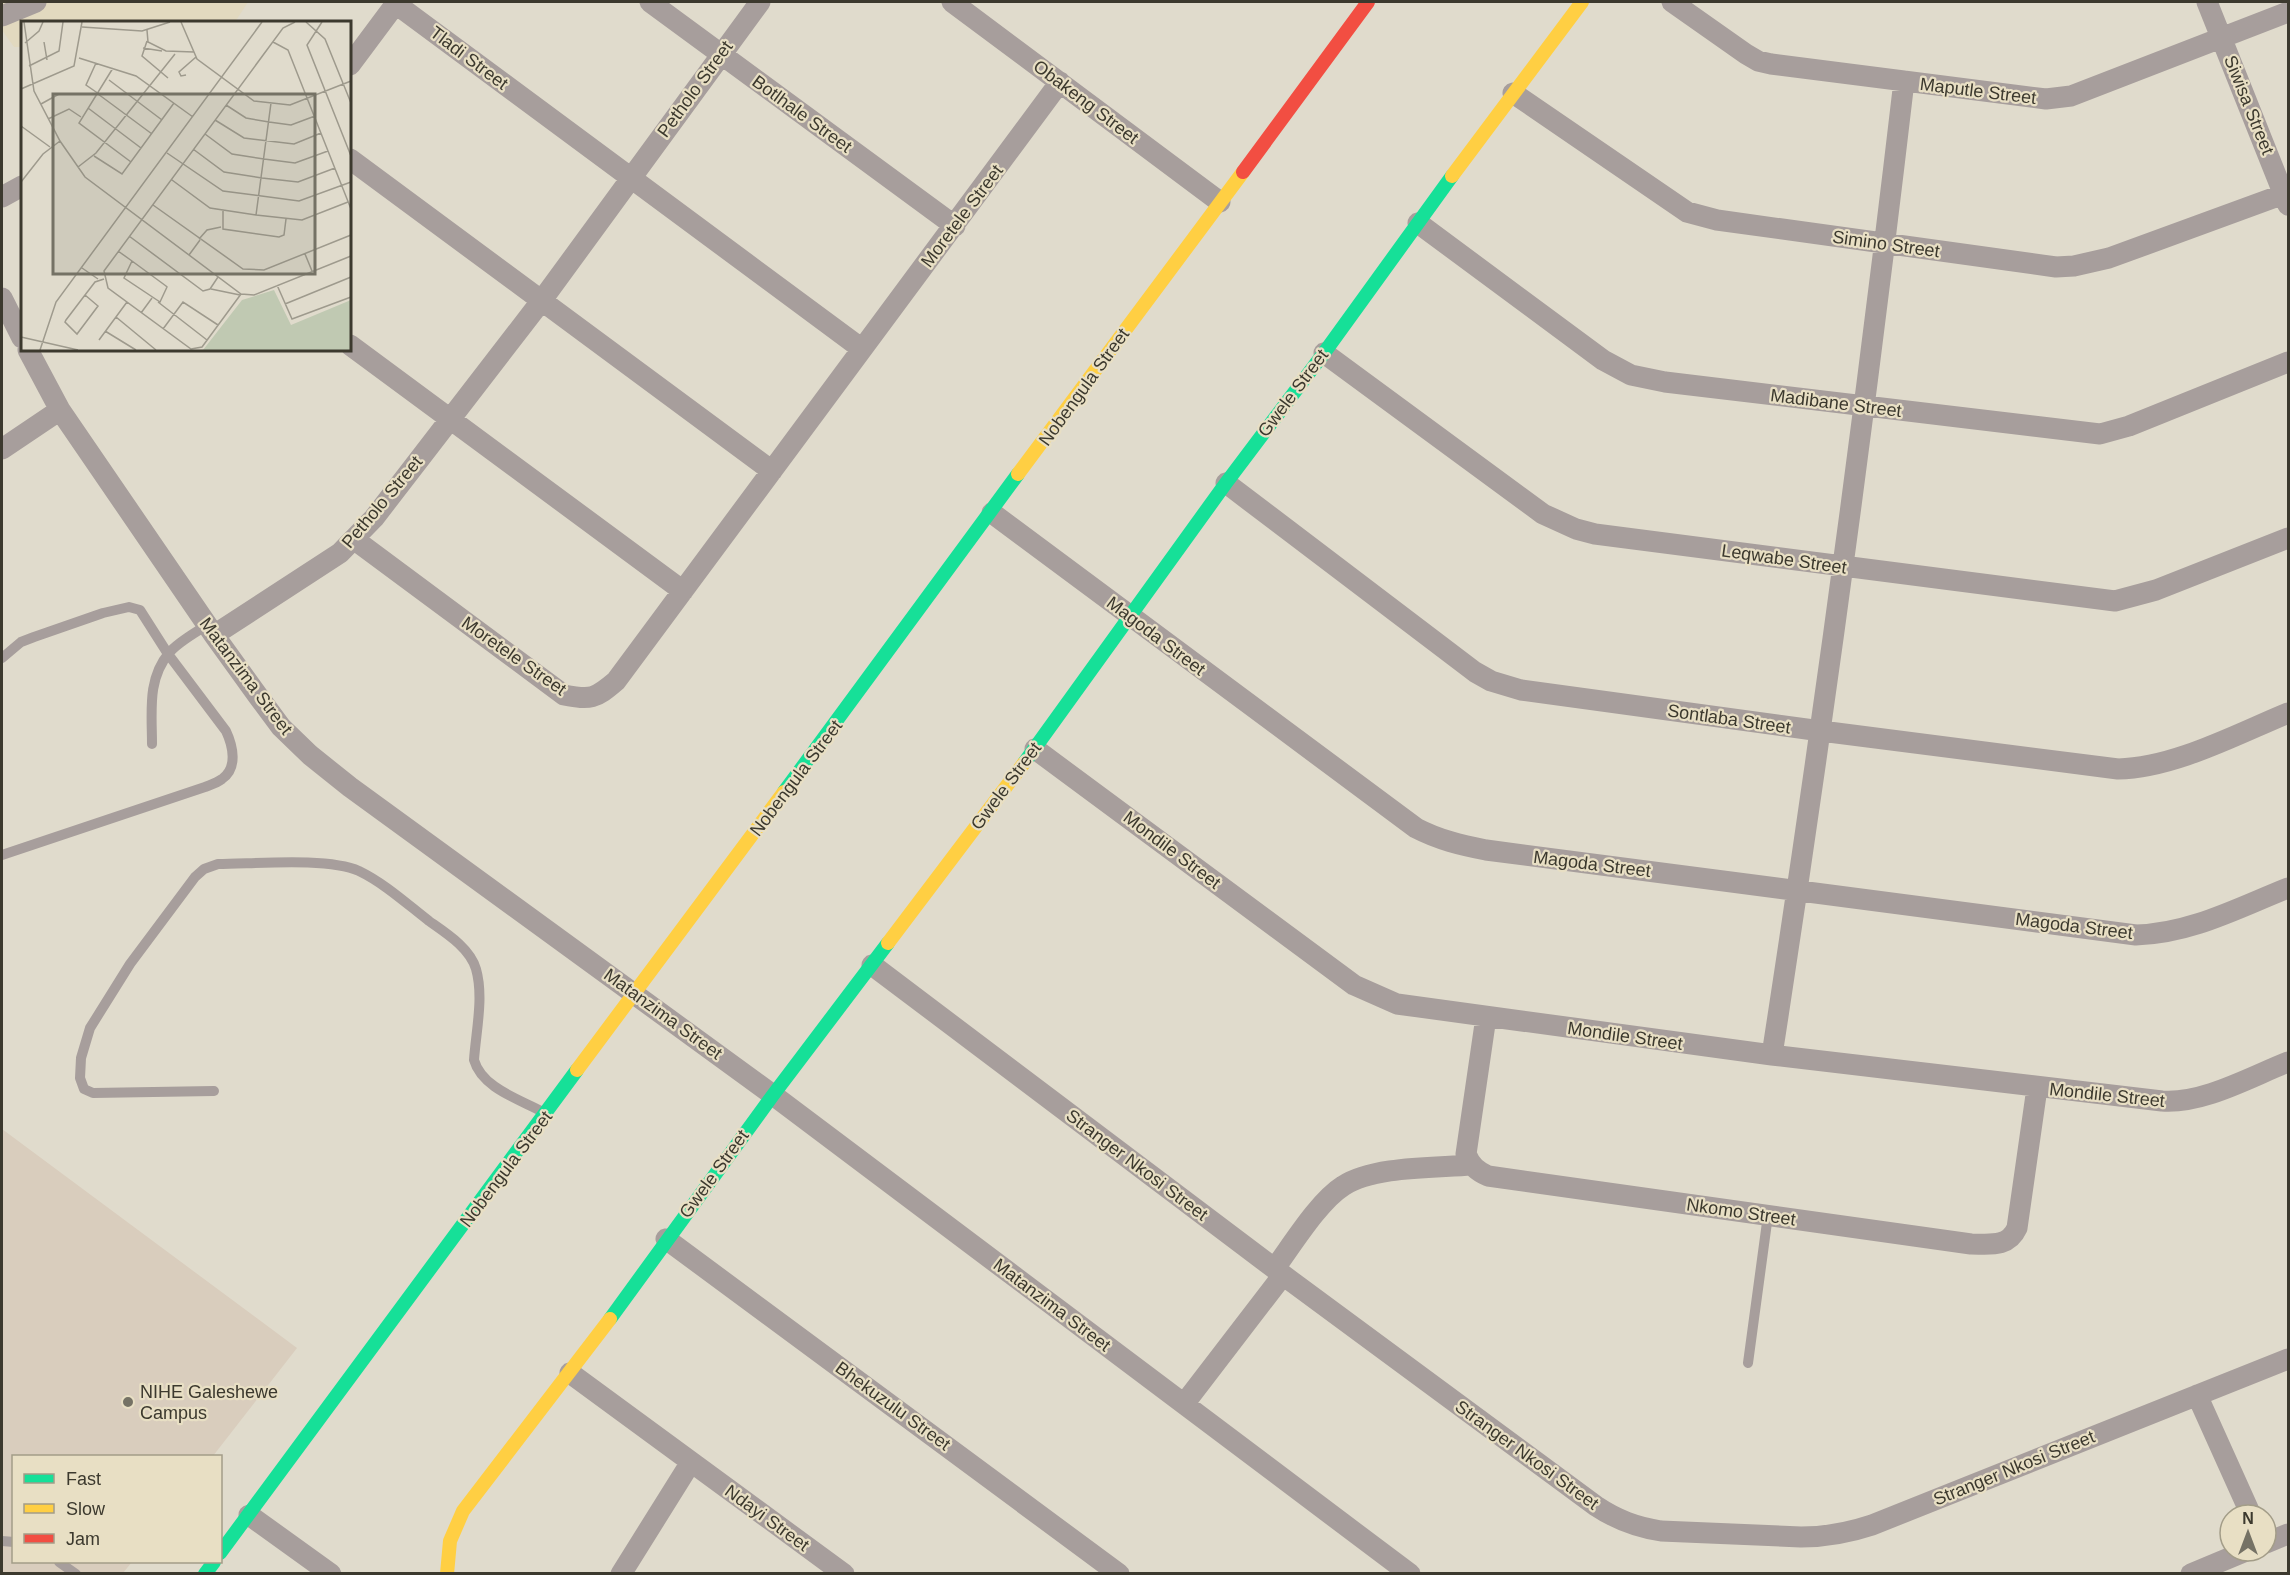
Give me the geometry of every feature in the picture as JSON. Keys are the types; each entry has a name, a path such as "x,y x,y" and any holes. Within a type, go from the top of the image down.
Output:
{"street":[{"path":"2,16 36,2"},
{"name":"Tladi Street","path":"351,64 397,2 631,178"},
{"name":"Botlhale Street","path":"650,2 955,226"},
{"name":"Petholo Street","path":"210,630 340,553 355,540 542,300 720,53 760,2"},
{"name":"Obakeng Street","path":"952,2 1220,202"},
{"name":"Nobengula Street","path":"222,1550 1368,2"},
{"name":"Gwele Street","path":"447,1574 448,1543 463,1511 570,1373 773,1095 1035,748 1226,483 1581,2"},
{"name":"Maputle Street","path":"1672,2 1758,61 1784,67 2046,99 2071,96 2289,12"},
{"name":"Siwisa Street","path":"2207,2 2286,200"},
{"path":"1772,1055 1821,731 1904,81"},
{"name":"Moretele Street","path":"355,540 564,695 584,698 600,695 616,681 1060,82"},
{"name":"Simino Street","path":"1513,93 1687,212 1717,220 1885,244 2056,267 2074,266 2109,258 2286,200"},
{"path":"351,160 772,471"},
{"path":"631,178 862,349"},
{"path":"2,197 21,187"},
{"name":"Madibane Street","path":"1419,223 1603,360 1631,375 1665,382 2100,434 2129,426 2289,362"},
{"path":"2,298 21,336"},
{"path":"351,346 683,591"},
{"name":"Matanzima Street","path":"29,351 60,410 210,630 281,727 310,754 350,787 773,1095 1410,1574"},
{"name":"Leqwabe Street","path":"1324,353 1534,507 1558,523 1595,534 2115,601 2156,590 2289,538"},
{"path":"2,448 60,410"},
{"name":"Sontlaba Street","path":"1226,483 1456,657 1491,681 1521,690 2118,769 2137,768 2171,760 2289,713"},
{"name":"Magoda Street","path":"992,513 1416,828 1434,838 1486,850 2136,935 2161,933 2193,925 2289,888"},
{"name":"Mondile Street","path":"1035,748 1354,986 1397,1004 1772,1055 2037,1088 2177,1102 2210,1094 2289,1062"},
{"name":"Stranger Nkosi Street","path":"872,965 1279,1272 1596,1506 1618,1520 1641,1528 1661,1532 1801,1537 1824,1537 1845,1533 1872,1525 2289,1359"},
{"path":"1184,1404 1279,1272 1324,1204 1342,1186 1386,1171 1471,1165 1466,1154 1467,1140 1486,1017"},
{"name":"Nkomo Street","path":"1471,1165 1488,1176 1971,1244 2004,1242 2014,1236 2020,1214 2037,1088"},
{"name":"Bhekuzulu Street","path":"666,1239 1119,1574"},
{"name":"Ndayi Street","path":"570,1373 844,1574"},
{"path":"2198,1395 2246,1503"},
{"path":"621,1574 691,1462"},
{"path":"249,1515 331,1574"},
{"path":"2192,1574 2218,1563"}],"lane":[{"path":"2,658 21,642 34,637 129,607 140,610 168,654 226,731 232,744 233,758 223,779 205,788 2,855"},
{"path":"152,744 151,699 154,681 168,654 210,630"},
{"path":"214,1091 93,1093 84,1089 80,1078 81,1058 90,1028 130,964 204,868 218,864 329,864 358,870 372,879 449,936 470,956 476,969 478,984 474,1060 478,1071 486,1081 547,1114"},
{"path":"1748,1363 1768,1215"},
{"path":"60,1563 76,1574"}],"shaded area":[{"path":"2,2 248,2 236,21 21,21 21,47 14,47 2,30"},
{"name":"NIHE Galeshewe Campus","path":"2,1129 297,1348 214,1455 12,1455 12,1563 131,1563 123,1573 2,1573"}],"traffic: fast":[{"path":"1024,763 1452,176"},
{"path":"784,792 1018,474"},
{"path":"610,1319 773,1095 888,943"},
{"path":"222,1550 577,1070"},
{"path":"205,1574 213,1563"}],"traffic: slow":[{"path":"1452,176 1582,2"},
{"path":"1018,474 1243,172"},
{"path":"888,943 1024,763"},
{"path":"577,1070 784,792"},
{"path":"447,1574 450,1541 463,1511 610,1319"}],"traffic: jam":[{"path":"1243,172 1368,2"}],"place":[{"name":"NIHE Galeshewe Campus","path":"128,1402"}]}
